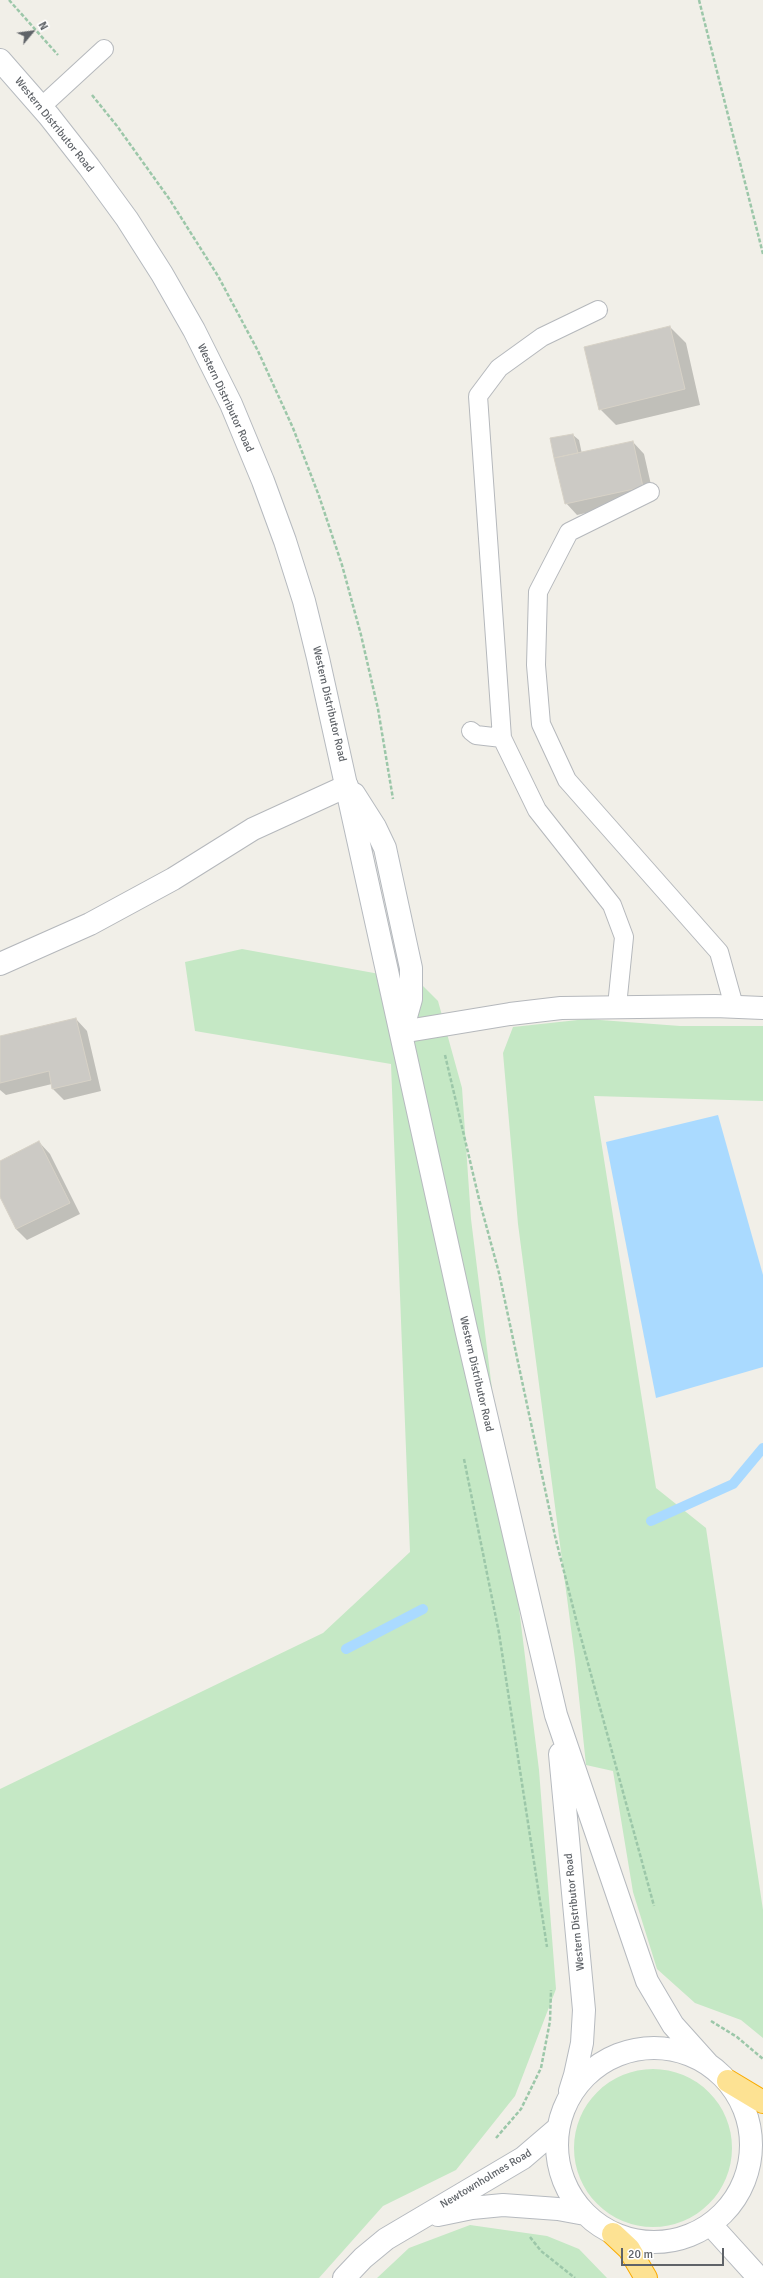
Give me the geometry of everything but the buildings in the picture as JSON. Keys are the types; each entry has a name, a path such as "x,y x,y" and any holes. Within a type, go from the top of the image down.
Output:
{"highway":[{"path":"728,2081 763,2102"},
{"path":"613,2234 629,2249 646,2278"}],"main road":[{"name":"Western Distributor Road","path":"0,60 41,107 127,219 194,330 231,404 263,481 304,601 347,786 363,805 375,827 385,848 391,871 412,984 407,1016 401,1032 466,1329 556,1715 647,1981 673,2025 708,2064"},
{"path":"0,964 90,924 173,879 253,828 347,786"},
{"path":"401,1032 510,1014 561,1008 617,1006 734,1006 763,1008"},
{"name":"Western Distributor Road","path":"556,1715 584,2010 582,2043 576,2075 564,2107"},
{"path":"654,2047 683,2051 708,2064 728,2081 745,2109 752,2141 748,2173 734,2203 711,2225 680,2240 646,2243 613,2234 585,2214 570,2195 560,2172 557,2150 558,2128 564,2107 579,2082 600,2063 626,2051 654,2047"},
{"name":"Newtownholmes Road","path":"344,2278 363,2258 386,2239 410,2223 504,2170 535,2150 558,2128"},
{"name":"Newtownholmes Road","path":"410,2223 472,2208 518,2205 558,2209 585,2214"},
{"path":"711,2225 759,2278"}],"lane":[{"path":"41,107 104,49"},
{"path":"598,310 542,337 499,368 478,396 502,738 537,810 612,905 624,937 617,1006"},
{"path":"650,492 569,532 538,592 536,665 540,724 567,780 719,952 734,1006"},
{"path":"471,731 476,735 502,738"}],"path":[{"path":"699,0 763,254"},
{"path":"462,1451 499,1633 547,1949"},
{"path":"504,2170 494,2141 521,2109 541,2068 550,2021 550,1986"},
{"path":"715,2024 737,2037 763,2059"},
{"path":"518,2205 535,2245 575,2278"}],"green space":[{"path":"242,949 418,981 438,1001 462,1088 471,1219 539,1770 556,1989 515,2096 456,2170 383,2206 319,2278 0,2278 0,1789 323,1633 410,1552 391,1064 195,1031 185,962"},
{"path":"587,1019 680,1026 763,1026 763,1101 594,1096 656,1488 706,1528 763,1910 763,2038 741,2020 695,2003 657,1969 633,1892 613,1771 586,1765 575,1659 518,1224 503,1053 513,1027"},
{"path":"661,2069 676,2072 690,2078 709,2092 719,2104 729,2125 732,2148 729,2171 719,2192 709,2204 697,2214 676,2224 661,2227 645,2227 630,2224 609,2214 597,2204 587,2192 577,2171 575,2163 574,2140 577,2125 587,2104 597,2092 609,2082 630,2072 638,2070"},
{"path":"470,2225 547,2236 579,2249 607,2278 377,2278 409,2248"}],"water":[{"path":"718,1115 763,1275 763,1367 656,1398 606,1142"}],"waterway":[{"path":"651,1521 733,1484 763,1448"},
{"path":"346,1649 423,1609"}]}
